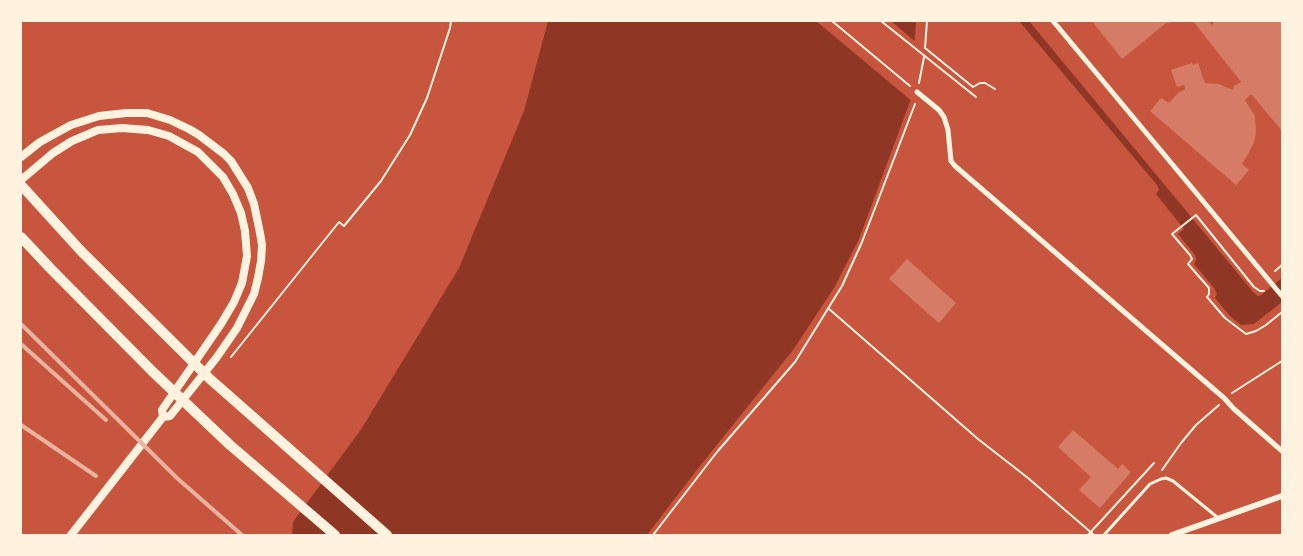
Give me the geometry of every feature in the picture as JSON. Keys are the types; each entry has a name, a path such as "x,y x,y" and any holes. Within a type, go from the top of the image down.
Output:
{"main road":[{"path":"21,185 81,251 171,341 250,415 387,535"},
{"path":"21,237 152,371 230,445 334,535"}],"street":[{"path":"1053,21 1282,296"},
{"path":"917,92 944,117 948,130 951,161 956,166 1282,451"},
{"path":"21,157 40,142 71,125 99,116 147,113 170,120 199,135 231,161 254,204 262,245 254,294 237,328 170,416 163,417 71,535"},
{"path":"21,180 53,153 72,141 98,130 122,128 148,130 169,136 198,152 223,177 241,213 245,231 247,256 242,284 221,324 162,410 163,417"},
{"path":"1172,535 1282,496"}],"lane":[{"path":"1104,535 1150,484 1166,478 1173,481 1219,518"}],"path":[{"path":"228,362 339,222 344,226 381,181 410,135 427,98 451,21"},
{"path":"832,21 917,92"},
{"path":"881,21 976,98"},
{"path":"927,21 925,48 973,87 986,83 995,89"},
{"path":"653,535 717,453 795,362 842,286 862,242 915,103 924,57"},
{"path":"1254,287 1196,215 1172,234 1190,255 1192,259 1188,264 1209,288 1207,297 1225,318 1246,334 1256,332 1282,312"},
{"path":"828,308 978,439 1028,478 1089,534 1094,535"},
{"path":"1161,479 1162,470 1196,425 1215,410 1224,398 1282,361"},
{"path":"1089,534 1154,463"}],"shaded area":[{"path":"548,21 916,21 911,99 859,239 834,288 793,350 647,535 292,535 293,522 362,428 459,268 524,111"},
{"path":"1019,21 1029,21 1254,293 1261,295 1282,278 1282,302 1254,324 1241,325 1230,316 1215,298 1217,294 1214,288 1194,264 1195,255 1178,234 1184,229 1156,194 1159,190 1157,185"}],"pier":[{"path":"816,21 891,21 918,44 913,102"}],"building":[{"path":"1092,21 1171,21 1122,59"},
{"path":"1193,21 1208,21 1212,25 1215,21 1282,21 1282,131 1251,94 1245,100 1255,116 1256,133 1254,142 1242,164 1249,170 1236,185 1150,111 1161,98 1169,103 1185,89 1184,85 1177,87 1171,70 1192,63 1193,65 1198,63 1205,83 1219,84 1233,90 1234,86 1241,82"},
{"path":"907,259 956,303 939,323 889,279"},
{"path":"1073,430 1118,469 1122,464 1131,472 1100,508 1079,490 1091,477 1058,447"}],"railway":[{"path":"21,324 178,479 242,535"},
{"path":"21,344 106,420"},
{"path":"21,425 96,476"}]}
